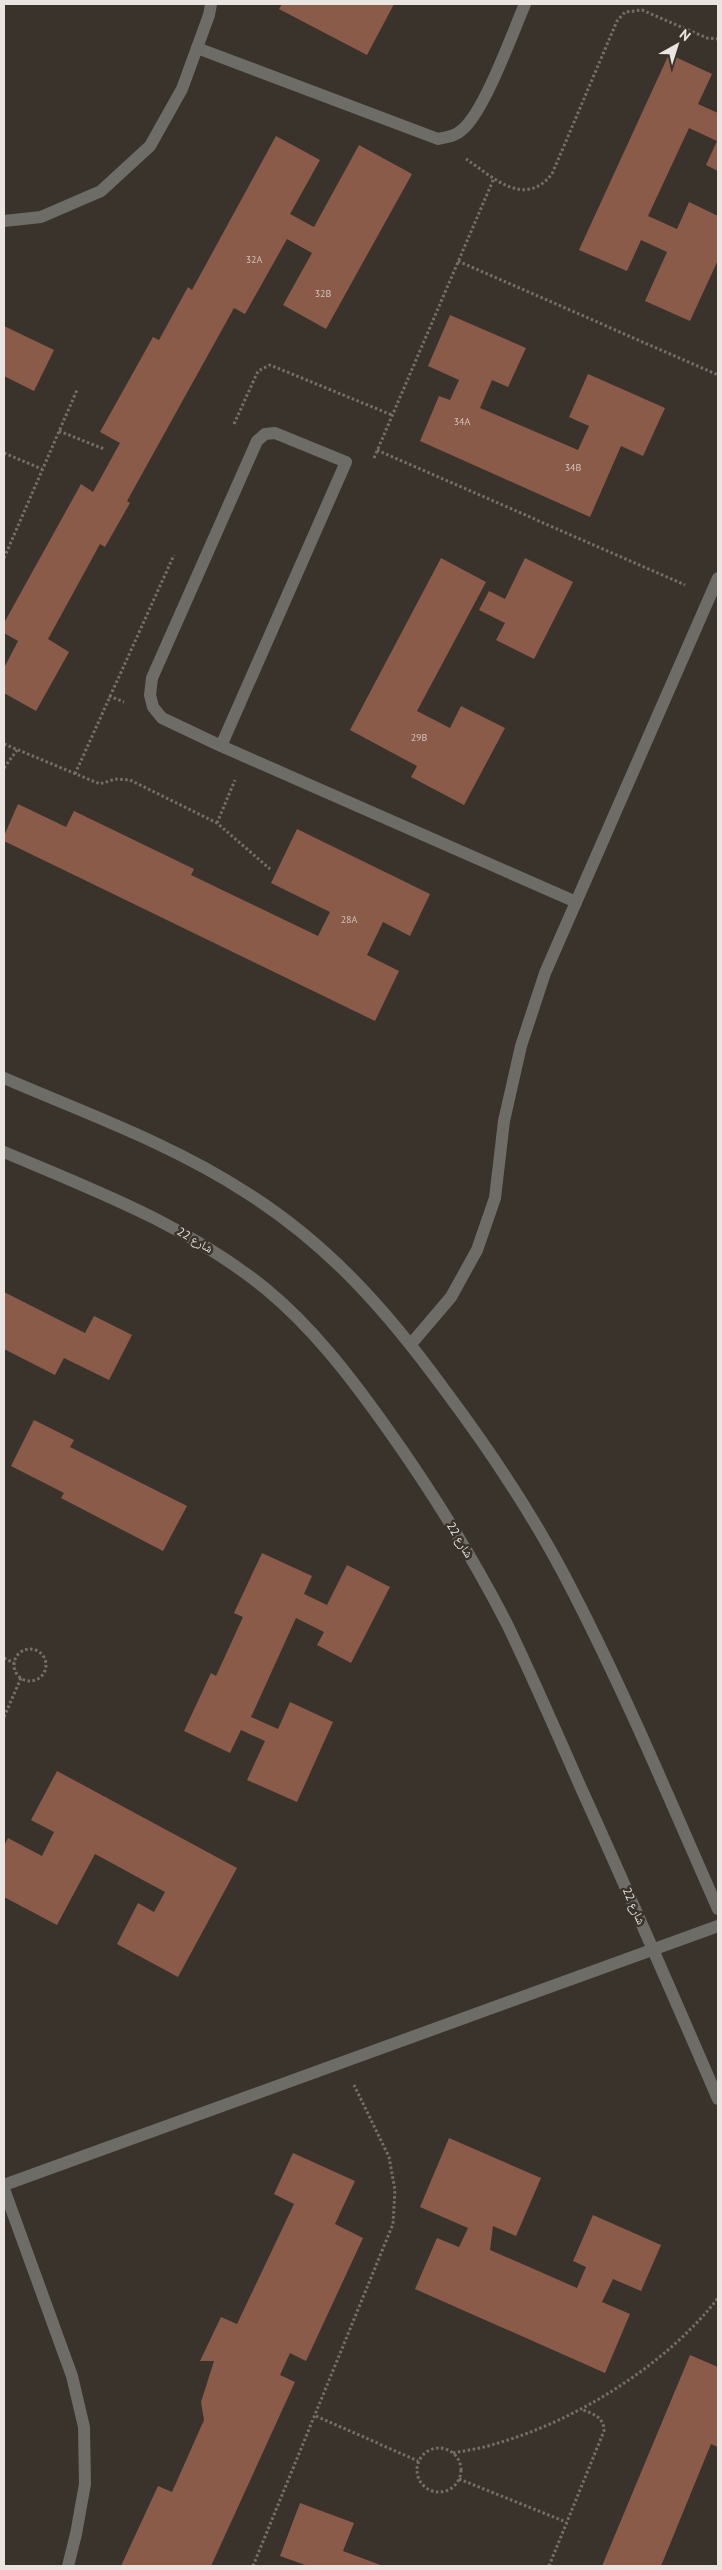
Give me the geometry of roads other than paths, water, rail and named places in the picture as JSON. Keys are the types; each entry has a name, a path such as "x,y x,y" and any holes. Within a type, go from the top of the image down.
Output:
{"street":[{"path":"4,221 41,217 101,191 150,146 182,88 211,4"},
{"path":"197,48 438,139 451,136 463,130 479,108 525,4"},
{"path":"220,746 346,462 275,433 265,434 258,441 152,678 150,695 153,707 162,718 220,746 576,902"},
{"path":"411,1344 452,1297 477,1250 495,1198 504,1121 521,1046 545,973 718,578"},
{"path":"4,1078 182,1155 247,1193 308,1237 356,1281 411,1344 470,1423 523,1504 572,1589 615,1676 718,1909"},
{"name":"شارع 22","path":"4,1152 151,1214 212,1249 267,1290 318,1339 361,1392 415,1467 463,1544 506,1624 654,1949 718,2099"},
{"path":"68,2566 85,2484 84,2427 72,2376 4,2187 718,1926"}]}
